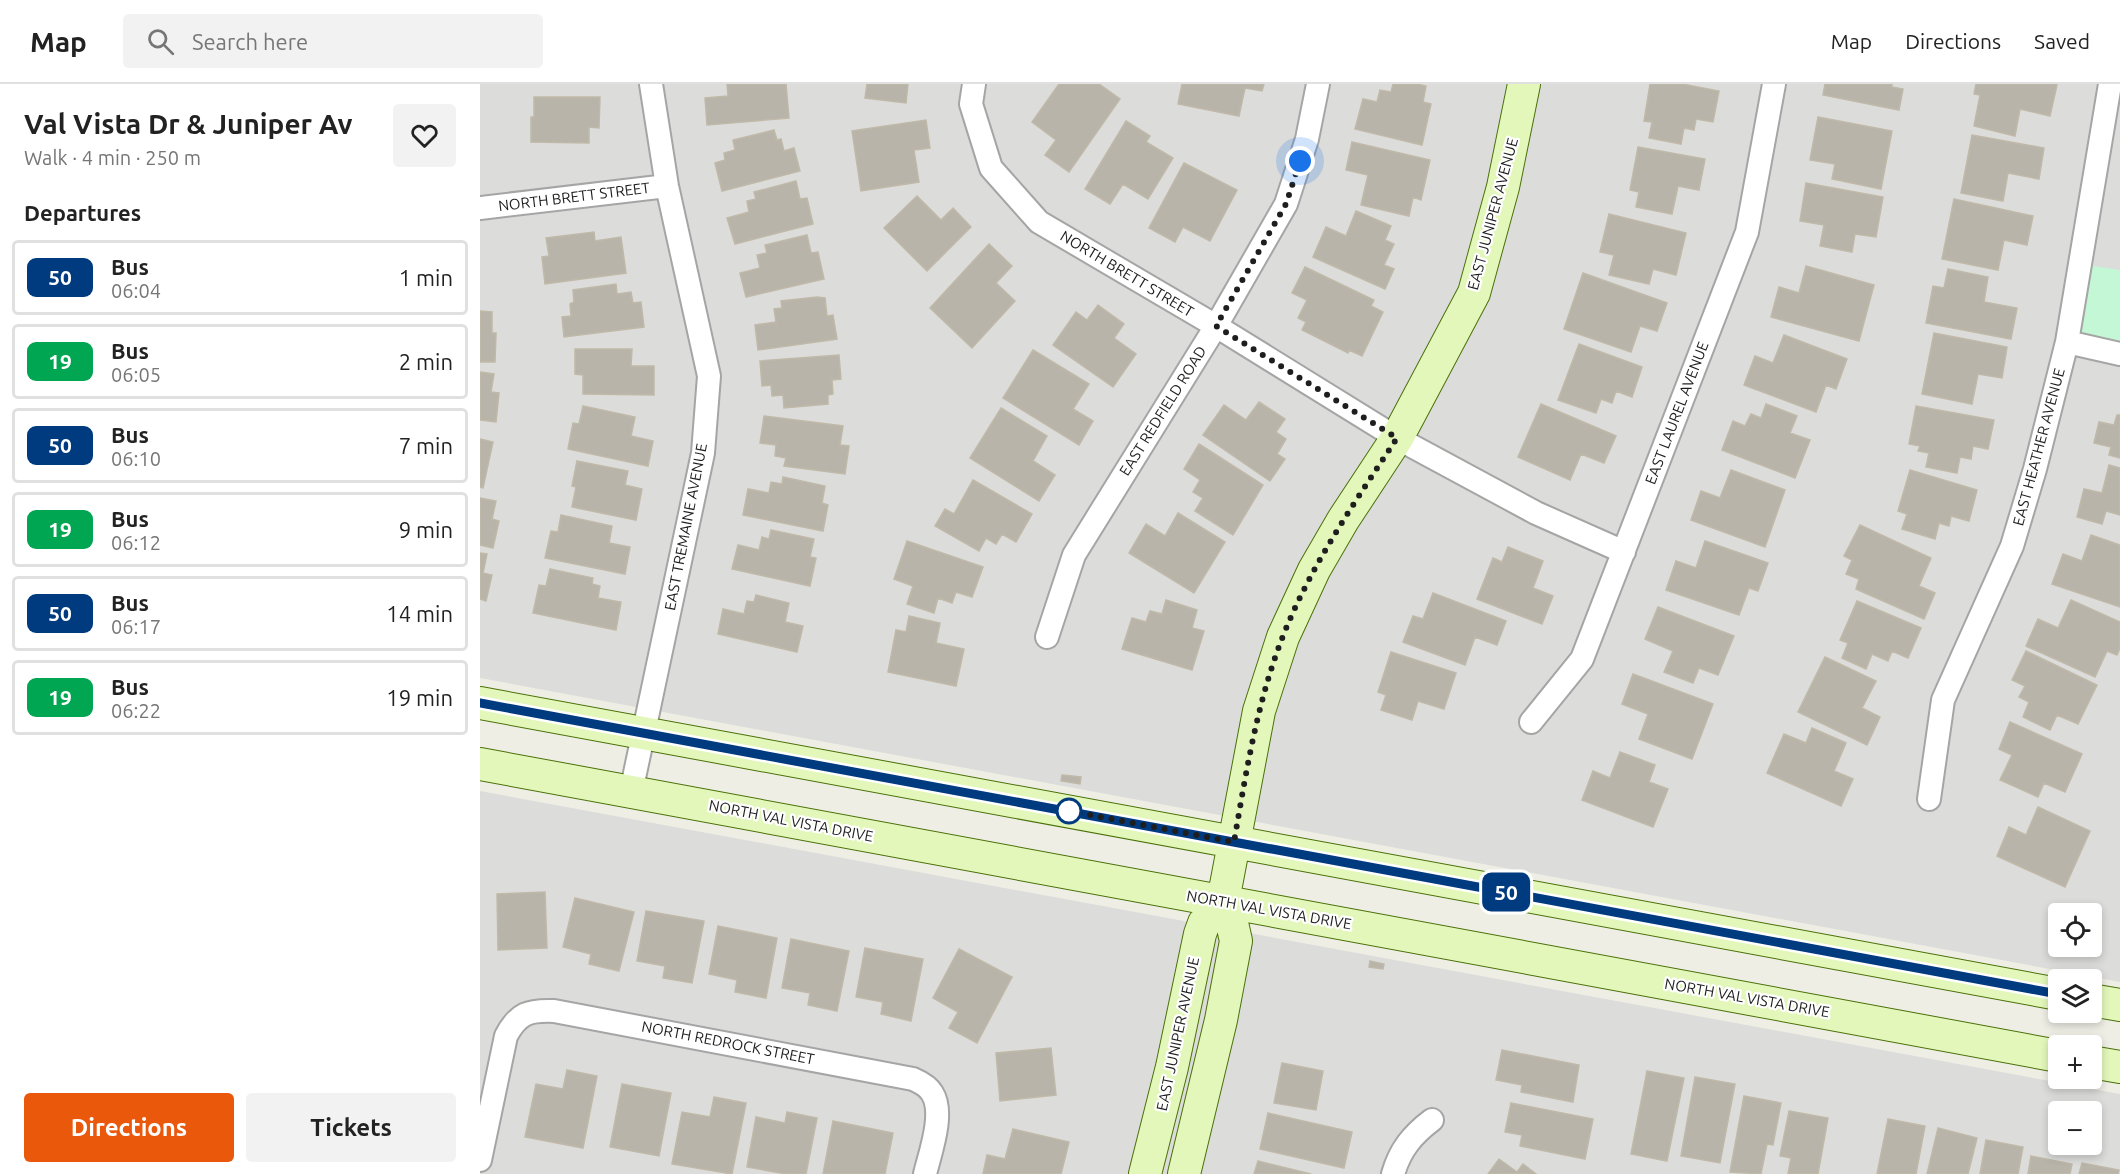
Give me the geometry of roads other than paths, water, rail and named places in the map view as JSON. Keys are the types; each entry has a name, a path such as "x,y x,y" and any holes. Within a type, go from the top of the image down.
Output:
{"main road":[{"name":"EAST JUNIPER AVENUE","path":"1144,1174 1172,1067 1200,934 1204,923 1223,901 1259,711 1283,637 1314,570 1343,520 1397,438 1474,293 1503,187 1524,84"},
{"path":"480,703 2048,992"},
{"name":"NORTH VAL VISTA DRIVE","path":"480,764 2048,1054"},
{"path":"1184,1174 1221,1020 1236,940 1233,920 1223,901"},
{"path":"2102,1002 2120,1005"},
{"path":"2102,1064 2120,1067"}],"street":[{"name":"EAST TREMAINE AVENUE","path":"631,792 703,453 709,376 667,186 651,84"},
{"name":"NORTH BRETT STREET","path":"974,84 971,104 991,168 1039,222 1216,326 1397,438 1536,513 1624,552"},
{"name":"EAST REDFIELD ROAD","path":"1047,637 1074,555 1216,326 1286,204 1307,139 1318,84"},
{"name":"EAST LAUREL AVENUE","path":"1531,722 1582,660 1747,232 1774,84"},
{"name":"EAST HEATHER AVENUE","path":"1929,799 1943,700 2012,546 2035,469 2067,342 2110,84"},
{"name":"NORTH BRETT STREET","path":"480,208 667,186"},
{"path":"2067,342 2120,354"},
{"name":"NORTH REDROCK STREET","path":"480,1160 503,1049 512,1025 520,1016 541,1010 899,1075 925,1085 933,1093 937,1119 925,1174"},
{"path":"1393,1174 1397,1160 1407,1143 1432,1120"}]}
